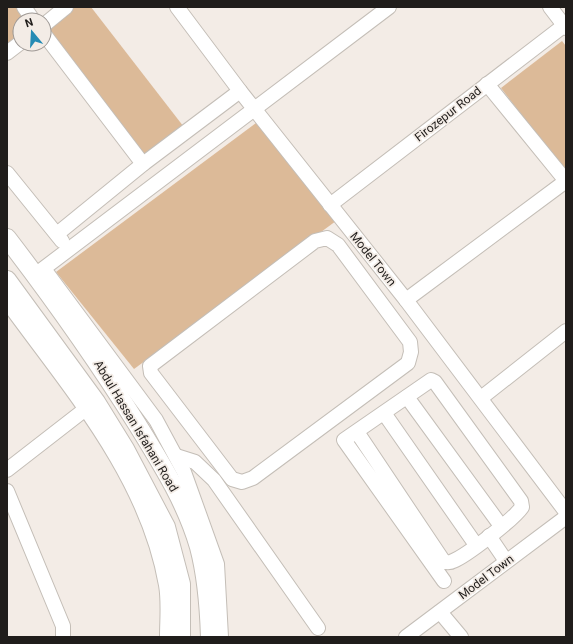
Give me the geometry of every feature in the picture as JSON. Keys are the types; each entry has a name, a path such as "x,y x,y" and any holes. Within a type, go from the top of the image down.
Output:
{"main road":[{"name":"Abdul Hassan Isfahani Road","path":"7,238 40,272 173,483 199,547 208,591 210,637"},
{"name":"Abdul Hassan Isfahani Road","path":"7,280 90,406 125,449 166,527 181,584 181,637"}],"street":[{"path":"52,18 66,7"},
{"name":"Model Town","path":"178,7 240,91 406,300 566,512"},
{"path":"222,637 217,564 184,472 156,420 40,272 68,249 389,7"},
{"path":"550,7 565,26"},
{"name":"Firozepur Road","path":"330,205 565,26"},
{"path":"52,45 143,164"},
{"path":"406,300 566,181 487,84"},
{"path":"56,234 143,164 240,91"},
{"path":"7,173 68,249"},
{"path":"327,238 338,245 410,342 411,352 408,362 253,478 242,482 232,479 208,447 151,373 150,366 314,241 327,238"},
{"path":"7,302 90,406 120,463 154,534 166,587 167,637"},
{"path":"481,398 566,331"},
{"path":"357,432 444,562 454,561 489,536 518,512 522,507 521,501 436,382 431,380 344,440 444,581"},
{"path":"407,397 501,526"},
{"path":"7,470 90,406"},
{"path":"384,413 476,545"},
{"path":"195,462 208,447"},
{"path":"176,456 195,462 214,480 318,628"},
{"path":"7,491 63,626 63,637"},
{"name":"Model Town","path":"406,637 566,517"},
{"path":"489,536 506,561"},
{"path":"440,612 461,637"}],"shaded area":[{"path":"7,7 24,7 27,12 12,12 12,49 7,53"},
{"path":"66,7 91,7 187,131 143,164 52,36 52,18"},
{"path":"562,41 566,46 566,173 501,88"},
{"path":"256,123 336,221 134,369 56,272"}]}
